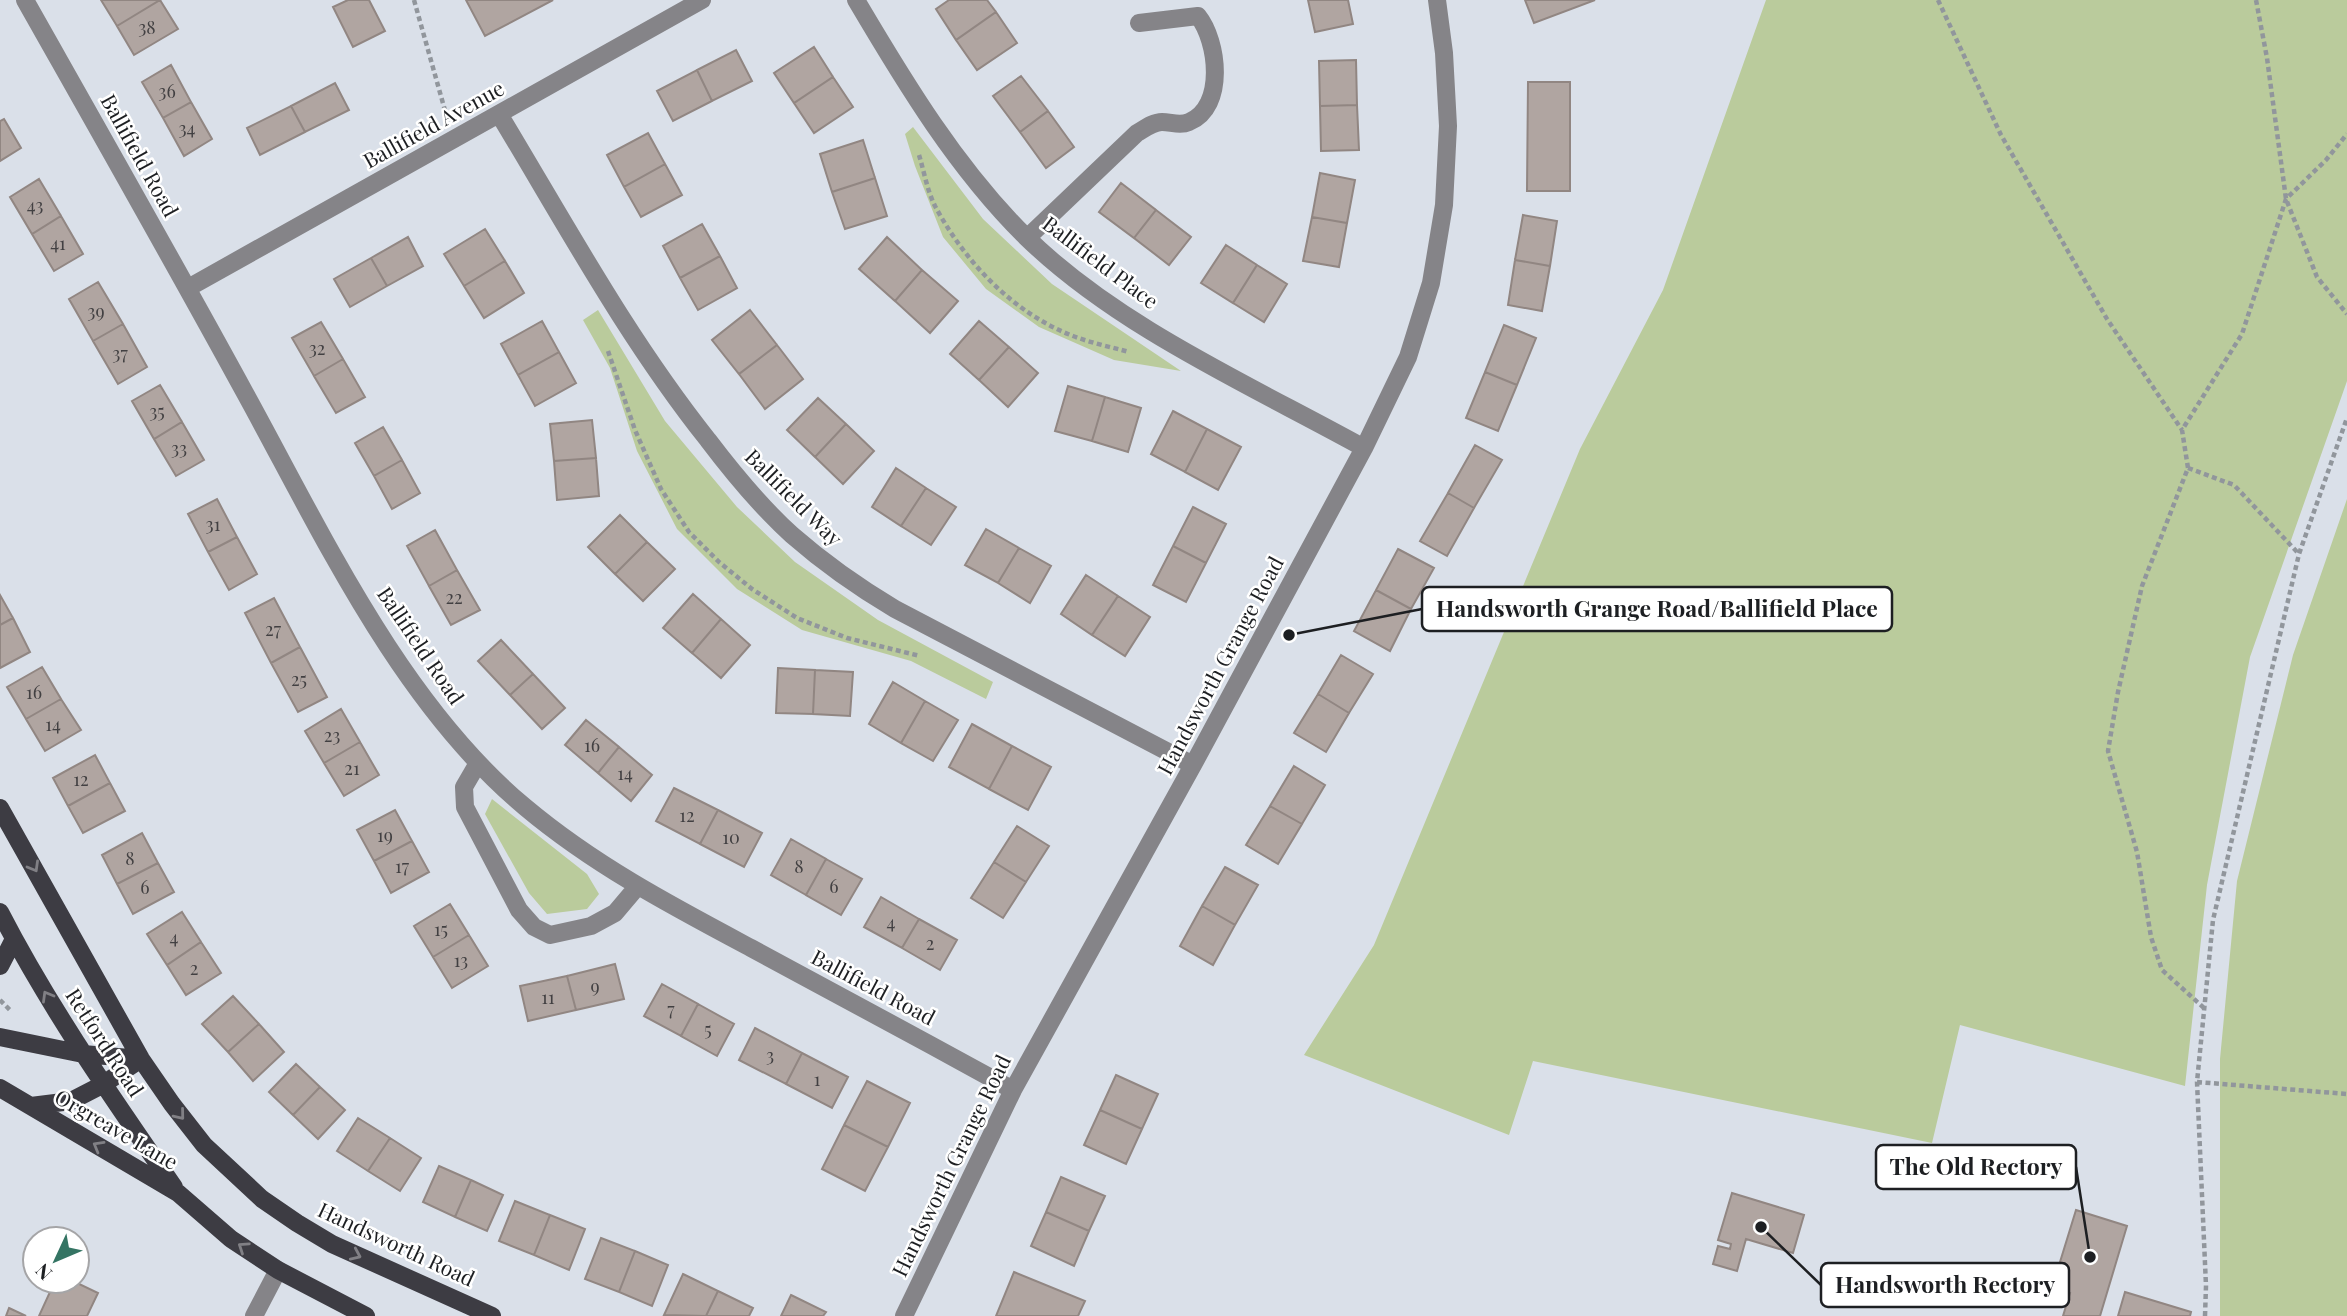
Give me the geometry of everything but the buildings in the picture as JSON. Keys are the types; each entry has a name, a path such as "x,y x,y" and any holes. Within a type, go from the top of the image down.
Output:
{"main road":[{"name":"Retford Road","path":"0,807 141,1059"},
{"name":"Retford Road","path":"0,912 102,1085 178,1192"},
{"path":"0,966 14,939"},
{"path":"0,1037 83,1054 141,1059"},
{"name":"Orgreave Lane","path":"31,1106 71,1101 102,1085 141,1059"},
{"name":"Handsworth Road","path":"141,1059 204,1145 262,1199 332,1244 492,1316"},
{"name":"Orgreave Lane","path":"0,1088 178,1192"},
{"path":"178,1192 231,1239 278,1270 366,1316"}],"street":[{"name":"Ballifield Road","path":"25,0 388,647 478,764 523,806 575,846 637,887 1013,1090"},
{"name":"Ballifield Avenue","path":"188,288 702,0"},
{"name":"Ballifield Place","path":"856,0 895,68 931,120 987,194 1027,238 1124,314 1364,448"},
{"name":"Handsworth Grange Road","path":"904,1316 1013,1090 1364,448 1408,357 1431,283 1444,205 1448,126 1444,53 1437,0"},
{"path":"1027,238 1137,133 1158,122 1185,124 1200,117 1209,106 1217,79 1206,26 1198,16 1139,23"},
{"name":"Ballifield Way","path":"499,114 595,277 660,378 725,462 790,533 857,586 895,609 1193,765"},
{"path":"478,764 464,787 465,807 519,910 534,927 550,935 591,926 615,913 637,887"},
{"path":"254,1316 278,1270"}],"path":[{"path":"414,0 453,140"},
{"path":"1938,0 2001,135 2107,319 2182,430 2188,468 2141,586 2108,751 2137,852 2151,937 2162,970 2204,1008"},
{"path":"2256,0 2267,58 2286,199 2317,276 2347,314"},
{"path":"931,120 913,136 934,203 963,251 996,287 1031,314 1072,336 1133,354"},
{"path":"2182,430 2242,334 2286,199 2326,160 2347,134"},
{"path":"2205,1316 2197,1082 2213,920 2299,554 2347,418"},
{"path":"2188,468 2234,485 2299,554"},
{"path":"2197,1082 2347,1094"}],"green space":[{"path":"1766,0 2347,0 2347,381 2250,657 2207,885 2185,1086 1960,1025 1932,1143 1533,1061 1509,1135 1304,1055 1374,945 1580,449 1663,290"},
{"path":"913,127 983,219 1052,284 1181,371 1114,360 1039,327 986,289 943,237 905,134"},
{"path":"598,310 665,421 737,507 795,562 878,620 993,682 986,699 911,661 802,630 737,589 677,529 637,451 610,368 583,320"},
{"path":"2347,499 2347,1316 2220,1316 2220,1059 2237,881 2293,655"},
{"path":"492,799 587,874 599,894 587,909 547,914 529,893 485,814"}],"place":[{"name":"Handsworth Grange Road/Ballifield Place","path":"1289,635"},
{"name":"Handsworth Rectory","path":"1761,1227"},
{"name":"The Old Rectory","path":"2090,1257"}]}
